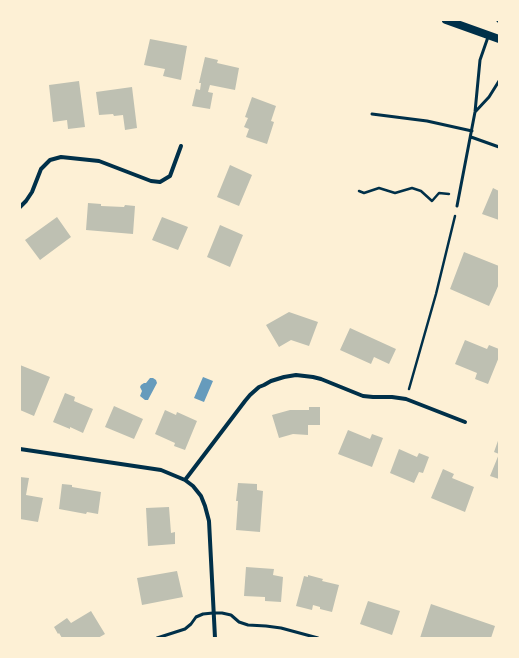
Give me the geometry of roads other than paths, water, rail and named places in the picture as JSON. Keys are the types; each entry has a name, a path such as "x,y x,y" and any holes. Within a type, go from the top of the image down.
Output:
{"main road":[{"path":"446,20 499,39"}],"street":[{"path":"20,207 32,192 41,169 50,160 61,157 99,162 151,181 160,182 170,176 181,146"},
{"path":"185,480 245,401 259,387 271,381 290,375 304,375 321,379 363,396 392,396 406,399 465,422"},
{"path":"20,449 161,470 185,480 193,486 201,496 208,516 215,638"}],"lane":[{"path":"457,206 475,112 480,60 489,35"},
{"path":"475,112 489,97 499,81"},
{"path":"372,114 427,121 472,131"},
{"path":"470,137 499,147"},
{"path":"157,638 185,629 196,618 203,614 213,613 231,615 239,622 248,625 281,628 318,638"}],"water":[{"path":"203,377 213,381 204,402 194,398"},
{"path":"150,378 156,380 157,383 148,400 145,400 140,396 142,391 140,387"}]}
